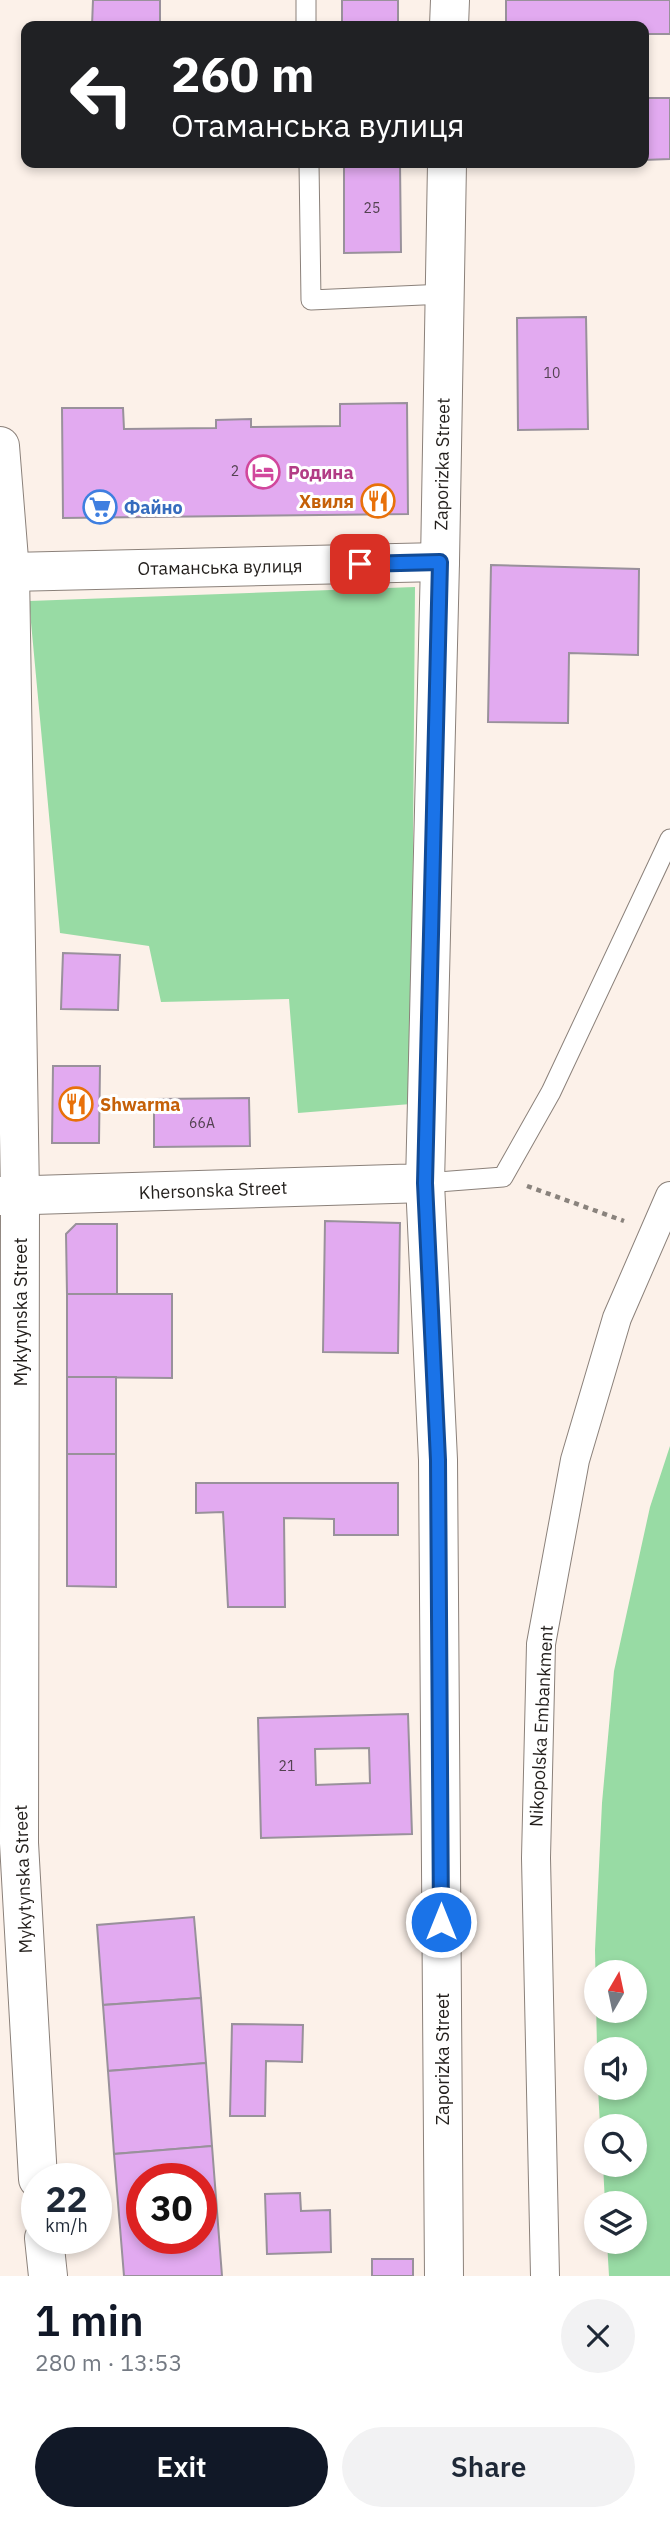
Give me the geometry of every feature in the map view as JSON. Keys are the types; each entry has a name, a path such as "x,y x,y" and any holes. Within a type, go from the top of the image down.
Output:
{"street":[{"path":"449,21 450,0"},
{"name":"Zaporizka Street","path":"444,2276 438,1460 425,1183 447,168"},
{"name":"Mykytynska Street","path":"0,446 5,572 10,1196 10,1843 37,2163"},
{"name":"Отаманська вулиця","path":"5,572 440,562"},
{"name":"Khersonska Street","path":"10,1196 425,1183"},
{"name":"Nikopolska Embankment","path":"545,2276 536,1858 541,1644 575,1460 617,1318 670,1196"},
{"path":"39,2276 40,2254"},
{"path":"44,2254 48,2276"}],"lane":[{"path":"306,0 306,21"},
{"path":"309,168 311,300 445,294"},
{"path":"425,1183 503,1177 551,1092 670,839"}],"path":[{"path":"503,1177 653,1231"}],"green space":[{"path":"415,587 411,1104 298,1113 289,999 161,1002 149,946 60,933 29,601"},
{"path":"670,1446 670,2276 609,2276 608,2254 647,2254 647,2191 604,2191 604,2177 647,2177 647,2114 599,2114 599,2100 647,2100 647,2037 597,2037 596,2023 648,2023 648,1960 595,1960 602,1803 614,1671 650,1507"}],"building":[{"path":"93,0 160,0 160,21 92,21"},
{"path":"342,0 398,0 398,21 342,21"},
{"path":"506,0 670,0 670,34 649,34 649,21 506,21"},
{"path":"649,98 670,98 670,159 649,160"},
{"path":"344,168 400,168 401,252 344,253"},
{"path":"586,317 588,429 518,430 517,318"},
{"path":"407,403 408,514 63,518 62,408 123,408 124,429 216,428 216,420 251,419 251,427 340,426 340,404"},
{"path":"491,565 639,569 638,655 569,653 568,723 488,722"},
{"path":"63,953 120,955 118,1010 61,1009"},
{"name":"Shwarma","path":"53,1066 100,1066 99,1143 52,1143"},
{"path":"249,1098 250,1146 154,1147 154,1099"},
{"path":"325,1221 400,1223 398,1353 323,1352"},
{"path":"76,1224 117,1224 117,1294 67,1294 66,1234"},
{"path":"67,1294 172,1294 172,1378 67,1377"},
{"path":"67,1377 116,1377 116,1454 67,1454"},
{"path":"67,1454 116,1454 116,1587 67,1586"},
{"path":"196,1483 398,1483 398,1535 334,1535 334,1519 284,1518 285,1607 228,1607 223,1512 196,1513"},
{"path":"408,1714 412,1834 261,1838 258,1718","holes":["369,1748 370,1783 316,1785 315,1749"]},
{"path":"194,1917 201,1998 103,2005 97,1925"},
{"path":"201,1998 206,2063 108,2071 103,2005"},
{"path":"232,2024 303,2025 302,2062 266,2061 265,2116 230,2116"},
{"path":"206,2063 212,2146 114,2154 108,2071"},
{"path":"212,2146 213,2163 126,2163 126,2254 217,2254 217,2211 222,2276 124,2276 114,2154"},
{"path":"300,2193 301,2211 330,2210 331,2252 267,2254 265,2194"},
{"path":"372,2259 413,2259 413,2276 372,2276"}],"place":[{"name":"Родина","path":"263,472"},
{"name":"Хвиля","path":"378,501"},
{"name":"Файно","path":"100,507"},
{"name":"Shwarma","path":"76,1104"}],"route":[{"path":"360,564 440,562 425,1183 438,1460 441,1922"}]}
